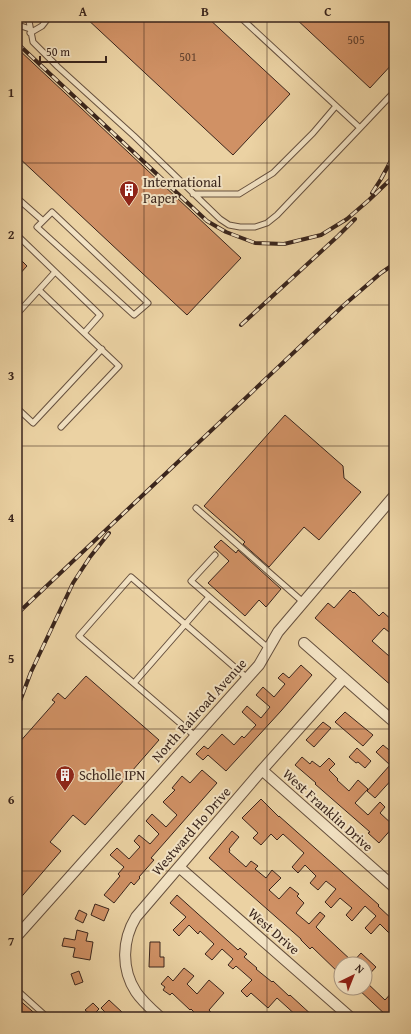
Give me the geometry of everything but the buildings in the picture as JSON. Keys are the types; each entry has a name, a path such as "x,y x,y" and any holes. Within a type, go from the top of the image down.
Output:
{"street":[{"name":"North Railroad Avenue","path":"17,936 259,664 278,632 394,496"},
{"path":"304,643 394,722"},
{"name":"Westward Ho Drive","path":"160,1017 136,992 127,970 125,948 129,930 136,917 262,770 344,678"},
{"name":"West Franklin Drive","path":"262,770 394,887"},
{"name":"West Drive","path":"179,867 350,1017"}],"lane":[{"path":"24,17 29,22 33,42 46,56 128,130 220,219 229,225 255,227 267,223 277,215 394,92"},
{"path":"17,24 30,31 42,26 49,17"},
{"path":"240,17 360,128"},
{"path":"193,194 239,194 273,173 313,133 336,106"},
{"path":"17,198 42,220"},
{"path":"52,212 148,303 134,315 37,227 42,220 52,212"},
{"path":"17,235 100,315 84,333"},
{"path":"17,314 55,272"},
{"path":"39,290 119,366 61,427"},
{"path":"17,408 33,423 102,349"},
{"path":"196,508 303,602"},
{"path":"215,555 191,581 268,648"},
{"path":"195,736 79,636 131,577 247,678"},
{"path":"134,683 209,597"},
{"path":"17,990 47,1017"}],"railway":[{"path":"17,43 207,221 226,232 255,243 284,244 321,235 347,219 393,177"},
{"path":"372,193 394,155"},
{"path":"241,325 355,219"},
{"path":"17,614 344,305 381,273 394,264"},
{"path":"17,709 31,672 73,583 90,557 109,533"}],"place":[{"name":"International Paper","path":"129,207"},
{"name":"Scholle IPN","path":"65,792"}]}
